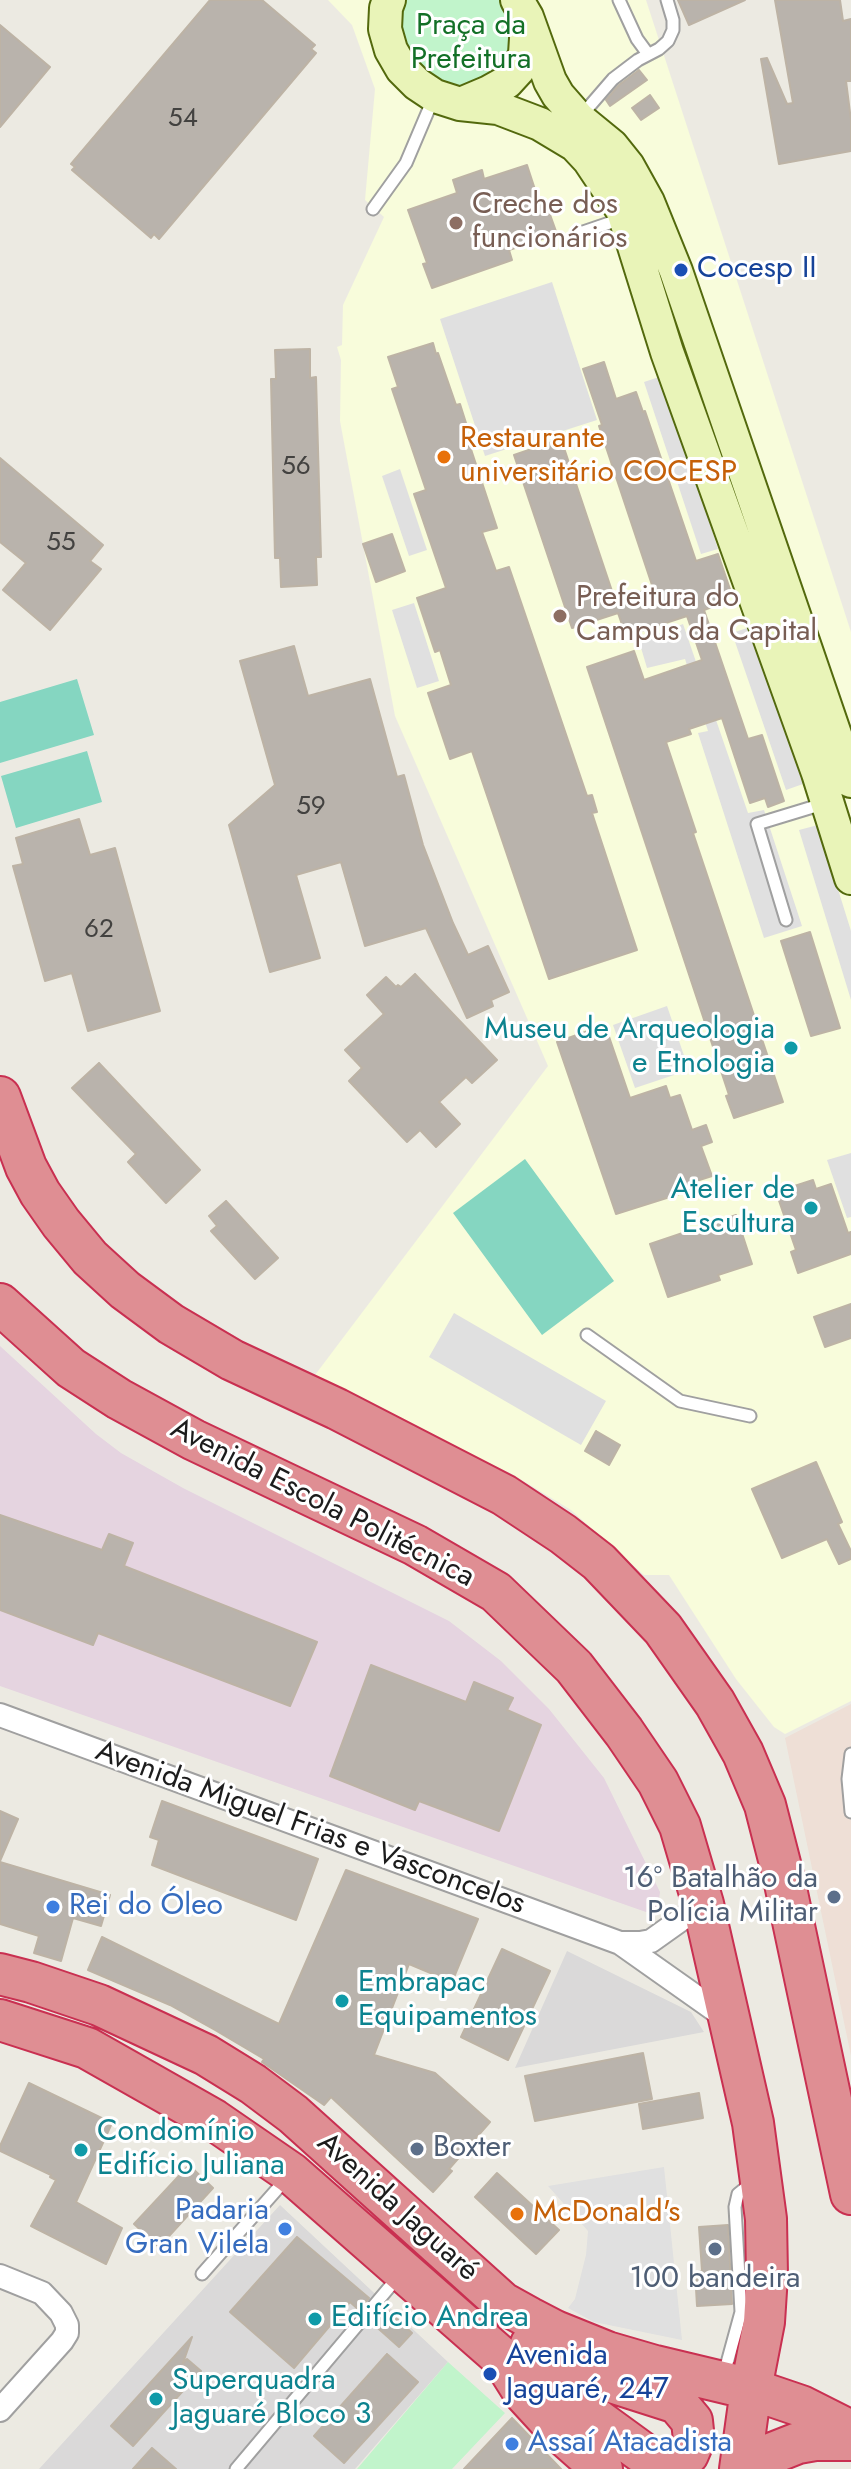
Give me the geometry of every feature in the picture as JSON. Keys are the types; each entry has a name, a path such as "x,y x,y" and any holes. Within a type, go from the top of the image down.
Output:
{"highway":[{"path":"0,1097 26,1167 40,1193 90,1258 125,1290 171,1324 232,1360 337,1409 504,1495 599,1562 663,1629 715,1703 743,1753 765,1805 832,2078 851,2194"},
{"name":"Avenida Escola Politécnica","path":"0,1304 71,1368 119,1399 194,1440 415,1545 496,1592 574,1667 658,1782 680,1826 703,1904 753,2123 766,2219 767,2275 752,2317 736,2386 740,2469"},
{"name":"Avenida Jaguaré","path":"0,1974 99,2005 206,2055 253,2084 293,2114 503,2303 555,2331 607,2352 801,2406 851,2431"},
{"name":"Avenida Jaguaré","path":"0,2020 87,2048 214,2120 291,2173 502,2358 524,2393 558,2430 602,2469"},
{"path":"503,2303 531,2344 545,2355 580,2372 677,2403 692,2421 694,2440 688,2454 663,2461 647,2456 555,2389 524,2393"},
{"path":"748,2469 760,2458 798,2443 851,2440"}],"street":[{"path":"370,0 387,14 391,50 402,69 417,84 447,100 498,108 540,124 575,145 608,186 625,218 672,367 831,769"},
{"path":"447,100 489,92 507,82 518,70 525,54 522,9"},
{"path":"522,9 558,95 579,119 612,146 628,166 648,202 676,271 831,769 851,878"},
{"name":"Avenida Miguel Frias e Vasconcelos","path":"0,1715 620,1943 732,2022"},
{"path":"620,1943 651,1941 703,1904"},
{"path":"0,2276 42,2293 61,2313 67,2333 0,2410"}],"lane":[{"path":"619,0 637,39 648,54"},
{"path":"579,119 613,79 668,41 673,20 667,0"},
{"path":"373,209 447,100"},
{"path":"580,233 625,218"},
{"path":"786,920 757,824 831,769"},
{"path":"587,1335 680,1401 750,1416"},
{"path":"851,1754 848,1779 851,1812"},
{"path":"202,2274 291,2173"},
{"path":"236,2469 403,2271"}],"shaded area":[{"path":"328,0 646,0 851,632 851,1701 785,1734 774,1727 736,1679 669,1575 644,1575 571,1510 512,1474 312,1379 548,1066 395,716 340,421 341,360 337,347 342,345 343,305 384,217 365,200 375,89 352,25"},
{"path":"552,282 597,420 485,456 440,319"},
{"path":"662,376 718,549 701,554 644,382"},
{"path":"400,469 427,550 409,556 382,476"},
{"path":"414,603 439,681 417,688 392,610"},
{"path":"683,624 748,813 764,810 802,926 764,938 698,733 708,731 685,659 647,668 639,641"},
{"path":"750,627 803,784 786,790 732,633"},
{"path":"818,825 851,931 851,1000 799,830"},
{"path":"667,1006 689,1070 635,1088 613,1025"},
{"path":"851,1153 851,1217 847,1218 827,1160"},
{"path":"454,1313 606,1401 581,1445 429,1357"},
{"path":"0,1346 121,1453 183,1488 449,1621 501,1661 549,1709 604,1778 660,1892 658,1908 646,1912 0,1686"},
{"name":"16º Batalhão da Polícia Militar","path":"851,1704 851,2056 785,1738"},
{"path":"567,1951 691,2012 704,2032 515,2068"},
{"path":"664,2167 682,2340 594,2322 568,2308 575,2299 586,2255 588,2231 548,2186"},
{"path":"280,2205 448,2362 355,2469 39,2469"}],"green space":[{"name":"Praça da Prefeitura","path":"399,0 501,0 511,15 512,69 458,91 438,82 422,67 403,38 399,24"},
{"path":"77,679 94,735 0,763 0,702"},
{"path":"87,751 102,802 16,828 1,776"},
{"path":"525,1159 614,1281 542,1335 453,1213"},
{"path":"448,2362 505,2413 452,2469 357,2469"}],"building":[{"path":"210,0 262,0 315,45 311,49 316,53 159,239 154,234 151,238 72,170 75,167 71,164"},
{"path":"678,0 745,0 689,25"},
{"path":"775,0 840,0 843,21 851,19 851,81 846,81 851,151 779,164 761,59 767,58 787,104 793,103"},
{"path":"0,25 50,67 0,127"},
{"path":"639,70 647,80 610,106 606,100"},
{"path":"650,95 659,108 641,120 632,108"},
{"name":"Creche dos funcionários","path":"527,165 542,211 548,209 557,234 509,250 512,260 432,288 423,264 427,263 408,210 457,193 453,180 482,170 484,179"},
{"path":"433,343 456,405 460,404 466,423 463,425 497,528 482,532 496,571 509,567 587,796 592,795 597,812 592,813 637,950 549,979 472,751 450,759 428,693 451,685 440,650 435,652 417,598 446,588 414,494 426,490 392,389 398,387 388,357"},
{"path":"310,349 310,378 316,377 321,557 316,557 317,585 281,587 280,558 275,558 271,379 276,379 275,350"},
{"path":"604,362 616,399 636,392 645,411 696,561 718,554 732,595 710,602 712,607 704,610 748,739 762,735 784,801 768,807 765,798 750,803 722,718 689,729 691,734 666,742 696,832 693,833 783,1102 734,1118 587,667 634,651 644,680 702,660 687,616 626,636 618,613 572,628 514,455 561,439 615,600 653,588 583,369"},
{"path":"0,458 103,545 90,561 101,569 50,630 3,590 26,563 0,542"},
{"path":"392,534 405,571 376,582 363,544"},
{"path":"294,646 308,696 370,679 397,777 404,775 423,845 453,923 468,955 488,946 509,992 491,1000 493,1006 467,1018 426,928 365,946 341,862 296,875 320,958 270,972 229,825 275,785 240,661"},
{"path":"79,819 90,855 115,848 160,1011 88,1031 72,973 45,981 13,866 23,864 16,838"},
{"path":"810,932 840,1028 811,1036 781,941"},
{"path":"415,974 497,1060 472,1083 466,1077 439,1102 460,1124 436,1147 420,1130 407,1142 349,1081 362,1068 345,1050 384,1014 367,995 386,977 396,987 401,987"},
{"path":"605,1025 630,1098 666,1086 670,1098 680,1095 692,1130 706,1125 712,1142 701,1146 712,1176 690,1183 692,1190 616,1214 557,1042"},
{"path":"99,1063 200,1170 166,1203 128,1162 136,1154 72,1088"},
{"name":"Atelier de Escultura","path":"813,1180 816,1189 831,1184 848,1233 851,1232 851,1254 798,1273 791,1252 796,1250 776,1192"},
{"path":"226,1201 278,1258 255,1279 211,1231 217,1226 209,1216"},
{"path":"736,1215 752,1264 718,1275 720,1280 668,1297 650,1244"},
{"path":"851,1304 851,1338 825,1347 814,1317"},
{"path":"596,1431 620,1445 609,1465 585,1451"},
{"path":"816,1462 851,1551 851,1559 839,1564 827,1539 782,1558 752,1489"},
{"path":"0,1515 102,1550 109,1534 133,1543 124,1566 317,1642 290,1706 98,1633 93,1645 0,1610"},
{"path":"371,1665 466,1702 474,1682 513,1698 507,1710 541,1725 499,1831 419,1801 415,1810 330,1776"},
{"path":"162,1801 318,1859 296,1920 152,1865 159,1840 150,1837"},
{"path":"0,1811 18,1819 0,1861"},
{"name":"Rei do Óleo","path":"0,1862 110,1895 101,1926 73,1918 61,1961 34,1953 39,1936 0,1924"},
{"path":"346,1870 478,1919 452,1982 409,1964 374,2055 435,2073 490,2122 433,2192 331,2097 324,2105 262,2062 264,2059 215,2030 170,2005 88,1970 102,1937 279,2024"},
{"path":"502,1949 550,1971 508,2060 461,2037"},
{"path":"643,2053 652,2099 535,2121 525,2076"},
{"path":"29,2083 112,2123 76,2202 122,2228 106,2264 31,2226 56,2180 0,2151"},
{"path":"699,2093 703,2118 643,2129 639,2104"},
{"path":"189,2165 213,2188 159,2247 134,2224"},
{"name":"McDonald's","path":"497,2173 559,2230 536,2254 475,2197"},
{"name":"100 bandeira","path":"728,2225 732,2304 697,2306 695,2271 702,2271 699,2227"},
{"path":"297,2237 369,2298 359,2310 350,2302 294,2368 230,2312"},
{"path":"384,2307 412,2333 399,2347 371,2322"},
{"name":"Superquadra Jaguaré Bloco 3","path":"192,2337 183,2363 187,2359 201,2371 133,2446 111,2426"},
{"path":"387,2354 418,2382 344,2463 314,2436"},
{"name":"Assaí Atacadista","path":"512,2418 561,2469 464,2469"},
{"path":"152,2448 176,2469 133,2469"}],"place":[{"name":"Creche dos funcionários","path":"456,223"},
{"name":"Cocesp II","path":"681,270"},
{"name":"Restaurante universitário COCESP","path":"444,457"},
{"name":"Prefeitura do Campus da Capital","path":"560,616"},
{"name":"Museu de Arqueologia e Etnologia","path":"791,1048"},
{"name":"Atelier de Escultura","path":"811,1208"},
{"name":"16º Batalhão da Polícia Militar","path":"834,1897"},
{"name":"Rei do Óleo","path":"53,1907"},
{"name":"Embrapac Equipamentos","path":"342,2001"},
{"name":"Boxter","path":"417,2149"},
{"name":"Condomínio Edifício Juliana","path":"81,2150"},
{"name":"McDonald's","path":"517,2214"},
{"name":"Padaria Gran Vilela","path":"285,2229"},
{"name":"100 bandeira","path":"715,2249"},
{"name":"Edifício Andrea","path":"315,2319"},
{"name":"Avenida Jaguaré, 247","path":"490,2374"},
{"name":"Superquadra Jaguaré Bloco 3","path":"156,2399"},
{"name":"Assaí Atacadista","path":"512,2444"}]}
